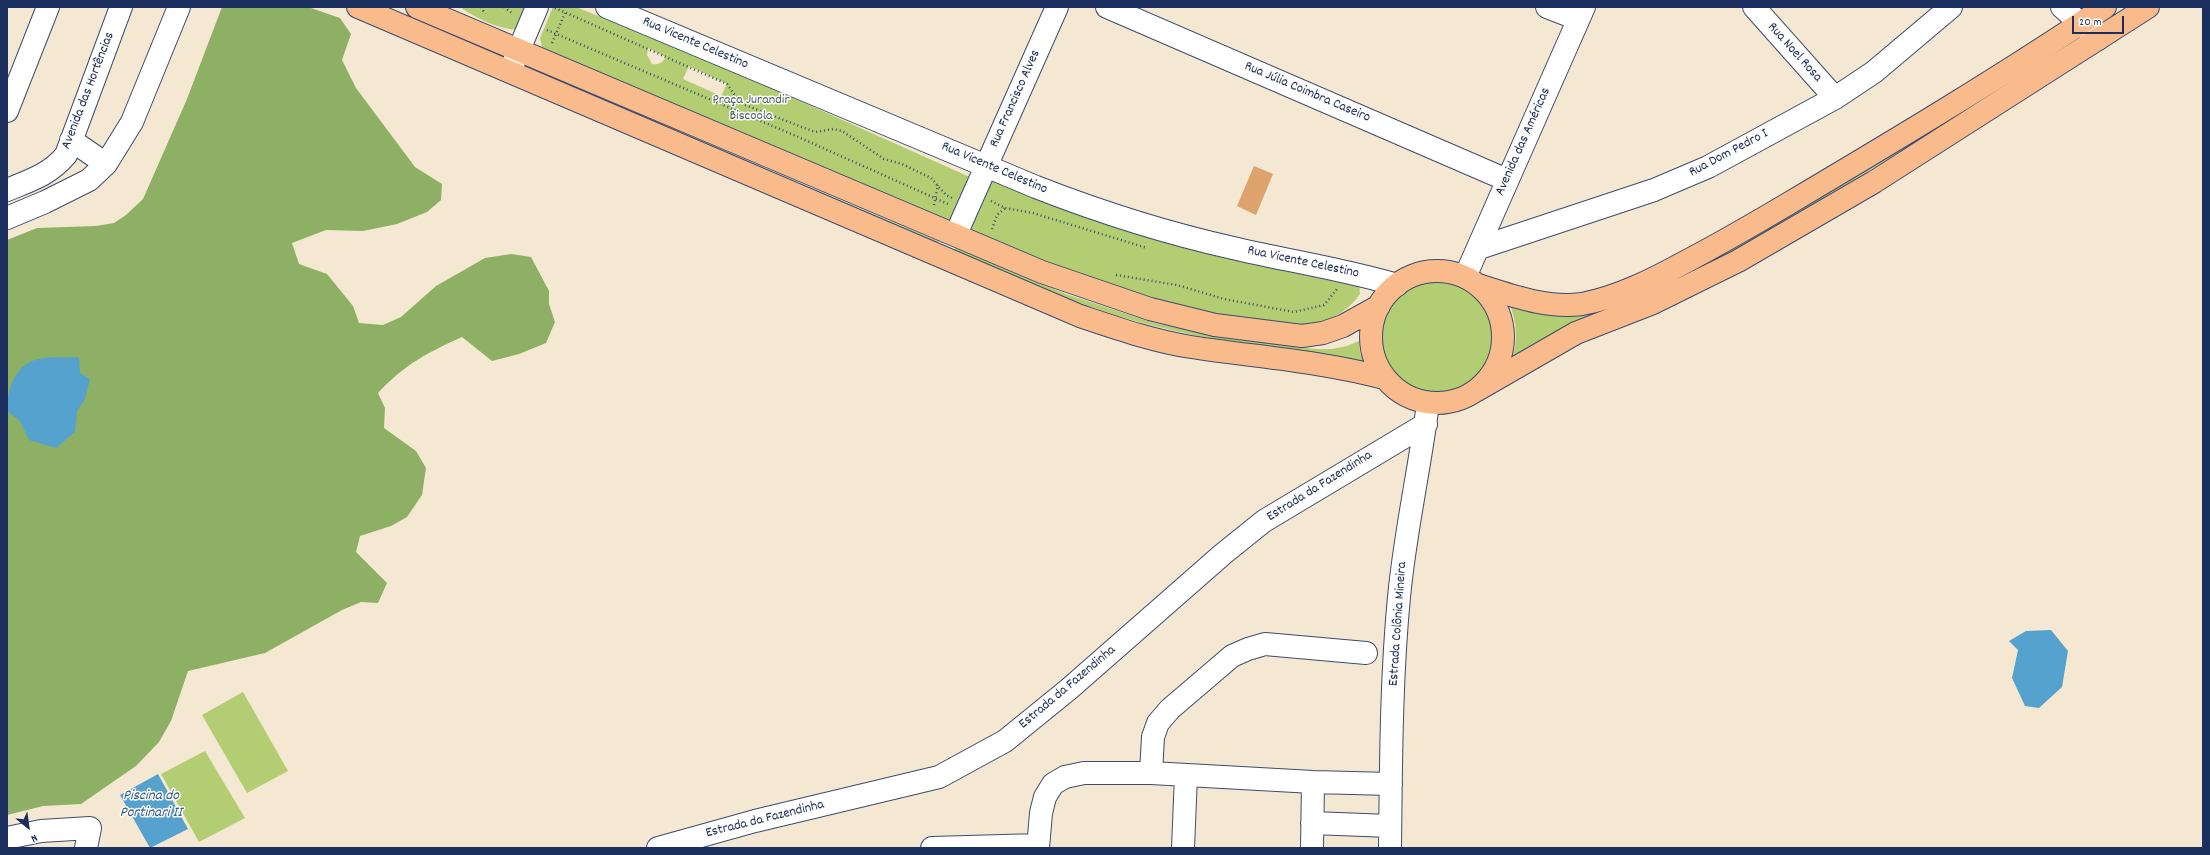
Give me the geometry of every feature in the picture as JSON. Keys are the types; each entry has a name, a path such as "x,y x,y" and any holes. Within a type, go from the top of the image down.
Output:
{"main road":[{"path":"358,7 1080,316 1117,328 1190,347 1347,368 1384,378"},
{"path":"417,7 1076,284 1156,310 1215,324 1302,336 1323,333 1343,326 1379,306"},
{"path":"2105,7 1897,139 1732,237 1632,289 1581,304 1560,305 1534,302 1448,272 1430,272 1413,276 1397,285 1379,306 1372,324 1371,342 1375,361 1384,378 1397,390 1407,395 1427,413 1446,403 1462,398 1576,333 1653,304 1738,261 1881,178 2148,7"},
{"path":"1471,281 1494,305 1500,317 1503,337 1497,363 1491,375 1477,390"}],"street":[{"path":"7,111 48,7"},
{"name":"Avenida das Hortências","path":"7,190 34,179 56,167 66,155 121,7"},
{"path":"510,71 537,7"},
{"name":"Rua Vicente Celestino","path":"607,7 987,167 1099,211 1152,227 1233,248 1358,274 1397,285"},
{"name":"Rua Francisco Alves","path":"956,234 1057,7"},
{"name":"Rua Júlia Coimbra Caseiro","path":"1107,7 1507,180"},
{"path":"1547,7 1581,11"},
{"name":"Rua Noel Rosa","path":"1754,7 1835,98"},
{"path":"2062,7 2082,23 2098,39"},
{"path":"7,218 45,202 89,180 106,164 132,122 174,8"},
{"name":"Rua Dom Pedro I","path":"1479,248 1684,178 1835,98 1874,72 1946,9"},
{"name":"Avenida das Américas","path":"1471,281 1479,248 1581,11"},
{"path":"71,140 106,164"},
{"name":"Estrada Colônia Mineira","path":"1390,848 1391,784 1399,598 1405,538 1427,413"},
{"name":"Estrada da Fazendinha","path":"658,848 755,821 939,777 1005,741 1069,689 1223,554 1264,521 1427,413"},
{"path":"1151,773 1153,737 1158,723 1170,709 1232,656 1265,644 1366,653"},
{"path":"932,848 1038,846 1041,813 1045,797 1053,784 1064,777 1084,773 1151,773 1313,782 1391,784"},
{"path":"1183,848 1186,775"},
{"path":"1312,848 1313,782"},
{"path":"1312,823 1390,826"},
{"path":"7,838 41,831 90,828 86,848"}],"path":[{"path":"553,7 727,84 736,97 745,105 815,132 833,129 842,131 876,154 924,174 938,185 946,195 953,198"},
{"path":"543,28 796,136 949,205"},
{"path":"932,211 936,200 938,185"},
{"path":"988,199 1005,208 1033,213 1152,249"},
{"path":"992,234 992,225 997,215 1005,208"},
{"path":"1113,275 1177,285 1224,299 1294,312 1324,305 1338,287 1336,283"}],"green space":[{"path":"222,7 308,7 340,18 351,34 342,60 356,88 415,167 442,184 441,200 427,212 397,224 363,231 326,230 292,243 299,264 327,274 353,306 359,323 383,325 401,317 436,286 485,258 511,254 531,257 549,291 549,304 555,322 546,343 519,354 492,361 462,337 417,360 398,374 378,393 385,408 384,428 416,451 426,468 422,495 407,517 391,526 360,536 356,552 387,583 378,603 361,602 342,610 265,653 188,671 171,721 159,742 136,766 81,804 43,806 7,815 7,240 37,228 96,226 114,223 126,215 143,199 187,99"},
{"path":"382,7 388,7 502,54 504,57"},
{"path":"460,7 532,7 519,30 503,28 488,23 473,16"},
{"name":"Praça Jurandir Biscoola","path":"553,7 576,7 742,75 972,178 954,224 548,51 542,47 540,38","holes":["648,48 666,57 660,63 652,64 647,55","689,66 727,84 721,96 683,79"]},
{"path":"534,67 780,175 940,242 936,242 906,231 533,71"},
{"path":"1964,114 1718,260 1686,277 1585,317 1512,359 1516,331 1514,317 1509,303 1667,283 1741,245"},
{"path":"991,180 1126,231 1359,282 1360,294 1346,309 1329,319 1307,326 1288,326 1168,302 1095,282 1048,265 968,229"},
{"path":"957,248 1066,294 1154,323 1229,338 1316,349 1332,349 1347,346 1359,341 1360,353 1364,363 1223,341 1139,322 1046,290 955,252 954,249"},
{"path":"1438,279 1460,283 1470,288 1486,304 1491,314 1495,336 1491,358 1486,368 1470,384 1460,389 1438,393 1416,389 1406,384 1390,368 1385,358 1381,336 1385,314 1390,304 1406,288 1416,283"},
{"path":"243,692 288,771 247,793 202,715"},
{"path":"205,751 245,818 199,842 161,774"}],"water":[{"path":"79,357 80,373 90,379 85,399 77,411 75,432 56,448 29,440 20,421 7,411 10,388 17,374 28,363 35,360"},
{"path":"2051,630 2068,651 2062,687 2039,708 2025,706 2012,678 2018,650 2009,641 2026,631"},
{"name":"Piscina do Portinari II","path":"158,774 188,829 150,848 120,795"}],"building":[{"path":"1254,166 1273,174 1256,215 1237,206"}]}
